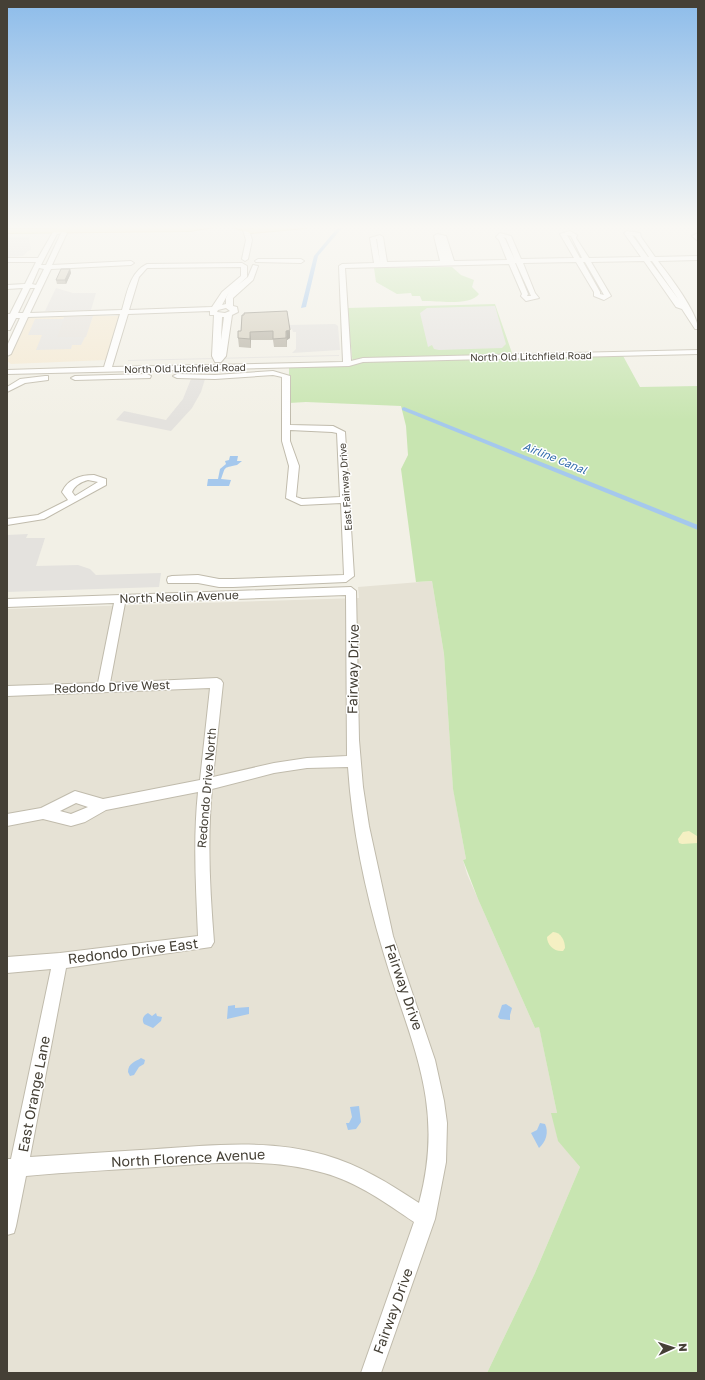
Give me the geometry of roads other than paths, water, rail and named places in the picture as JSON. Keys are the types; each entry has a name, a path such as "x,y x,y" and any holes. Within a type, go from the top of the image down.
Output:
{"street":[{"path":"7,354 26,290"},
{"path":"7,328 37,290"},
{"path":"108,366 131,290"},
{"path":"218,359 215,356 216,311 224,293 227,290"},
{"path":"184,368 192,364 214,363 222,356 228,315 234,310 229,303 230,296 237,290"},
{"path":"343,290 347,361"},
{"path":"596,290 596,294 604,298 608,296 605,290"},
{"path":"671,290 679,304 685,308 698,327"},
{"path":"17,316 216,311 230,306"},
{"path":"216,311 228,315"},
{"name":"North Old Litchfield Road","path":"7,364 184,368 363,360 698,352"},
{"name":"North Old Litchfield Road","path":"7,372 218,359 347,361"},
{"path":"7,390 18,383 34,379 184,376 215,377 283,374 287,378 287,445 294,466 294,479 290,494 291,498 301,502 345,500"},
{"name":"East Fairway Drive","path":"172,580 202,579 222,584 288,582 346,578 350,574 340,431 333,429 286,427"},
{"path":"7,522 41,516 73,500"},
{"name":"North Neolin Avenue","path":"7,603 352,591"},
{"name":"Fairway Drive","path":"352,591 354,632 352,714 354,761 363,832 381,913 398,976 429,1062 436,1096 438,1144 434,1188 426,1218 371,1373"},
{"path":"103,687 120,599"},
{"name":"Redondo Drive West","path":"7,691 217,683"},
{"name":"Redondo Drive North","path":"206,942 201,852 205,785 217,683"},
{"path":"43,814 71,820 80,818 103,805 205,785 274,768 307,763 354,761"},
{"path":"7,820 43,814 75,797 103,805"},
{"name":"Redondo Drive East","path":"7,965 60,961 206,942"},
{"name":"East Orange Lane","path":"7,1226 13,1167 60,961"},
{"name":"North Florence Avenue","path":"13,1167 215,1154 272,1154 308,1160 347,1172 388,1193 426,1218"}],"water":[{"path":"230,456 238,456 237,461 242,461 237,465 224,470 221,479 231,480 229,486 207,486 208,479 218,479 220,469 226,464 225,461 229,460"},
{"path":"506,1004 512,1008 510,1020 500,1019 498,1017 502,1005"},
{"path":"235,1005 235,1008 249,1007 249,1014 227,1019 228,1006"},
{"path":"148,1013 152,1016 156,1013 157,1016 162,1017 161,1021 153,1028 144,1024 143,1022 143,1017"},
{"path":"141,1058 145,1060 144,1064 139,1067 134,1075 130,1076 128,1072 129,1067 132,1063"},
{"path":"359,1106 361,1122 356,1129 348,1130 346,1123 349,1123 352,1117 350,1107"},
{"path":"540,1123 545,1124 547,1134 539,1148 531,1133 537,1130"}],"waterway":[{"name":"Airline Canal","path":"303,307 307,290"},
{"name":"Airline Canal","path":"404,409 698,528"}]}
